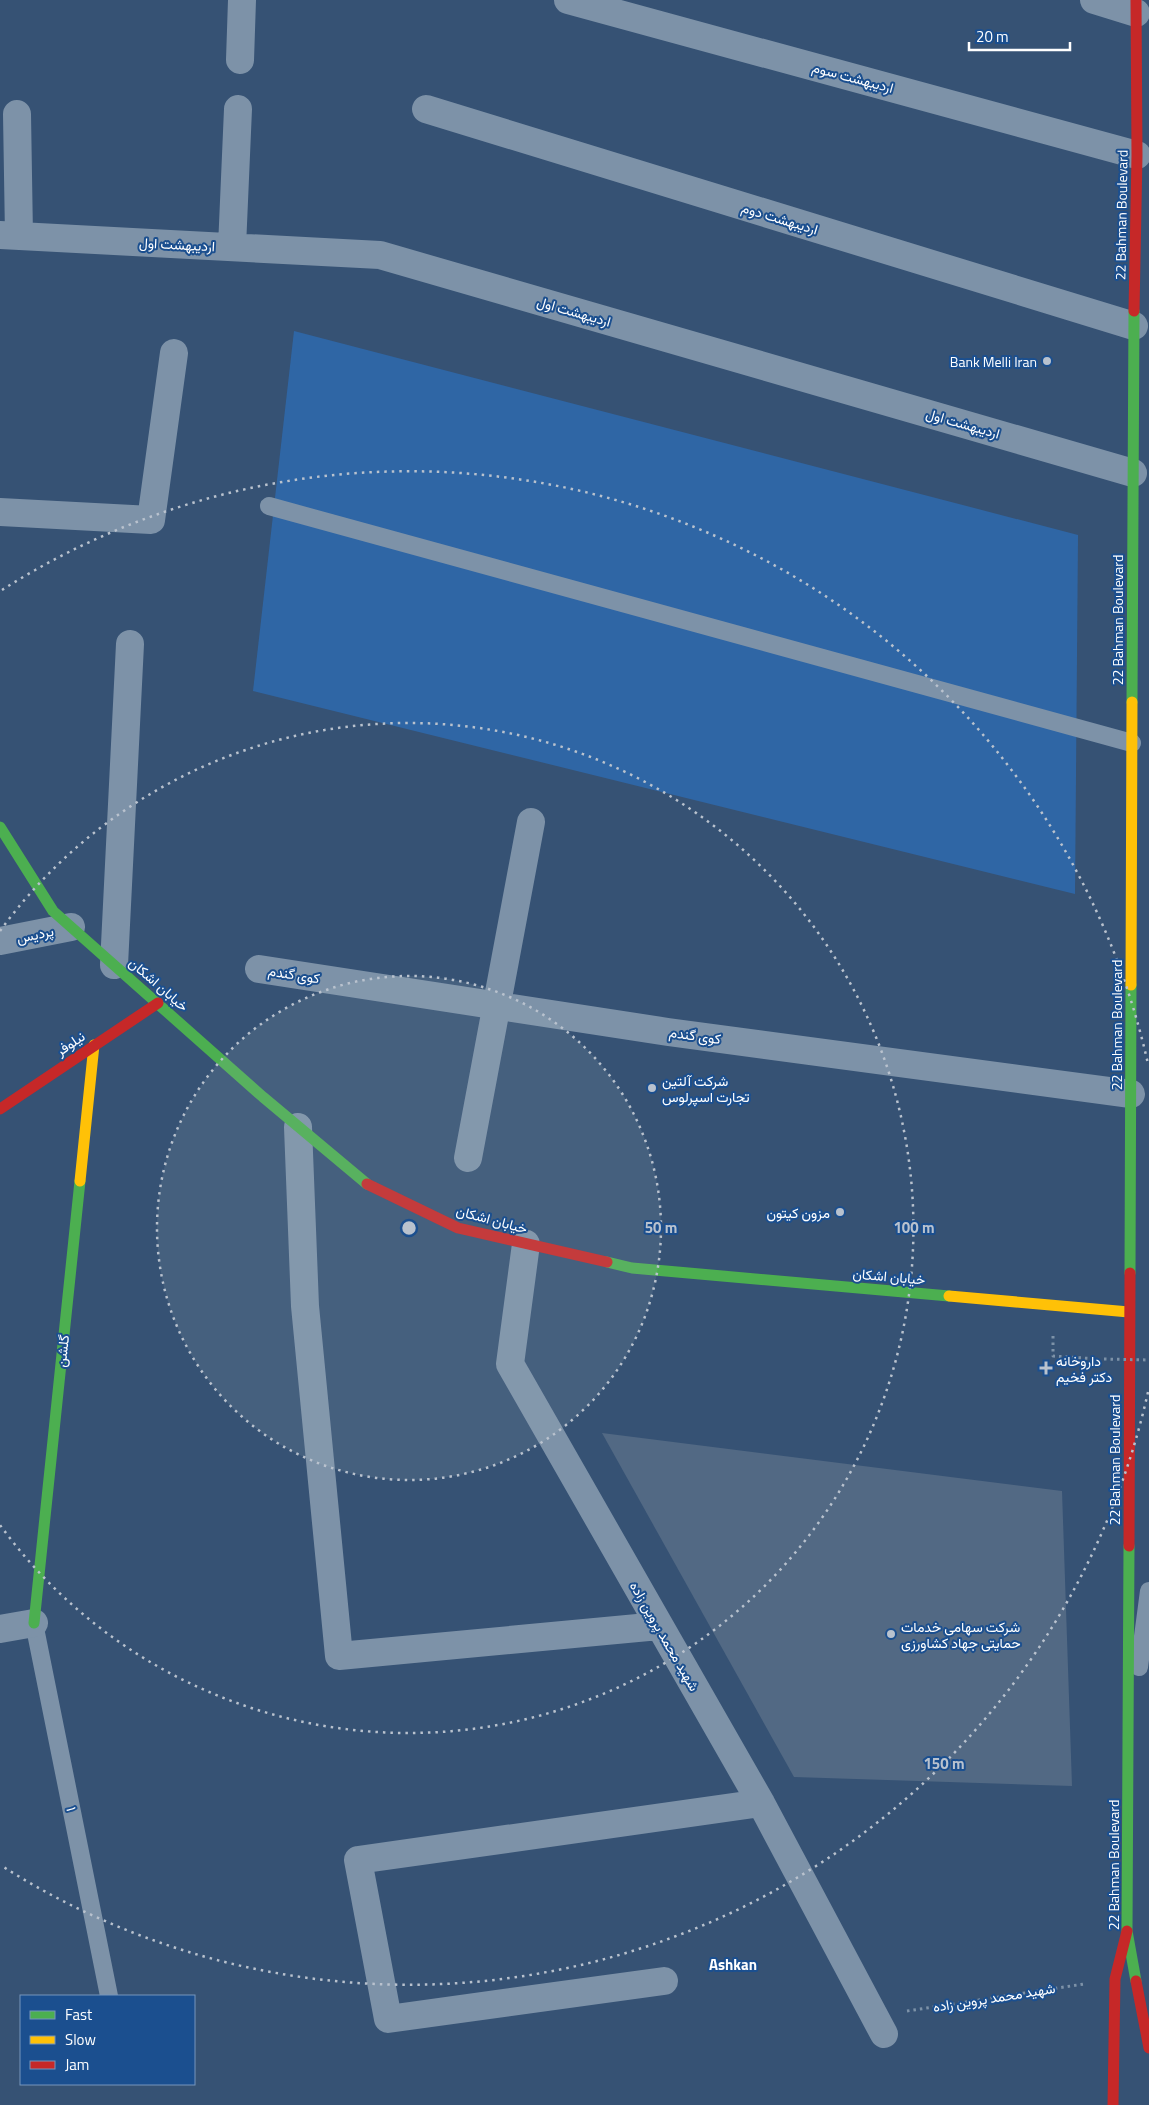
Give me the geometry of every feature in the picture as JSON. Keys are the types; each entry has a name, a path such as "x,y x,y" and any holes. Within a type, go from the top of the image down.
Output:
{"main road":[{"name":"22 Bahman Boulevard","path":"1136,6 1137,155 1133,473 1127,1931 1149,2048"},
{"name":"خیابان اشکان","path":"0,827 52,911 364,1183 458,1228 632,1268 1129,1312"},
{"name":"نیلوفر","path":"0,1109 158,1003"},
{"name":"گلشن","path":"34,1623 94,1045"},
{"path":"1113,2105 1115,1979 1127,1931"}],"street":[{"path":"240,60 242,0"},
{"name":"اردیبهشت سوم","path":"568,0 1137,155"},
{"path":"1094,0 1136,6"},
{"path":"232,247 238,109"},
{"name":"اردیبهشت دوم","path":"426,109 1134,326"},
{"path":"10,236 17,114"},
{"name":"اردیبهشت اول","path":"10,236 380,255 1133,473"},
{"path":"0,512 151,520 174,353"},
{"path":"114,965 130,644"},
{"path":"468,1158 531,822"},
{"name":"پردیس","path":"0,941 71,927"},
{"name":"کوی گندم","path":"260,969 668,1032 1131,1094"},
{"path":"298,1126 305,1306 339,1656 659,1626"},
{"name":"شهید محمد پروین زاده","path":"526,1244 510,1364 761,1803 879,2025"},
{"path":"0,1629 34,1623"},
{"path":"664,1981 388,2019 358,1860 761,1803"}],"lane":[{"path":"269,506 1132,743"},
{"path":"1128,1747 1149,1590"},
{"name":"۱","path":"34,1623 109,1995"}],"path":[{"path":"1053,1356 1149,1360"},
{"name":"شهید محمد پروین زاده","path":"879,2025 1115,1979"}],"shaded area":[{"path":"294,331 1078,535 1075,894 253,691"}],"building":[{"name":"شرکت سهامی خدمات حمایتی جهاد کشاورزی","path":"602,1433 1062,1491 1072,1786 794,1777"}],"traffic: fast":[{"path":"1132,702 1134,311"},
{"path":"0,827 53,911 263,1097 367,1184"},
{"path":"1130,1273 1131,985"},
{"path":"34,1623 80,1181"},
{"path":"607,1262 632,1268 949,1296"},
{"path":"1129,1546 1127,1931 1136,1981"}],"traffic: slow":[{"path":"1131,985 1132,702"},
{"path":"80,1181 94,1045"},
{"path":"949,1296 1129,1312"}],"traffic: jam":[{"path":"1134,311 1137,155 1136,0"},
{"path":"0,1109 158,1003"},
{"path":"367,1184 458,1228 607,1262"},
{"path":"1129,1546 1130,1273"},
{"path":"1113,2105 1115,1979 1127,1931"},
{"path":"1136,1981 1149,2048"}],"place":[{"name":"Bank Melli Iran","path":"1047,361"},
{"name":"شرکت آلتین تجارت اسپرلوس","path":"652,1088"},
{"name":"مزون کیتون","path":"840,1212"},
{"name":"داروخانه دکتر فخیم","path":"1046,1368"},
{"name":"شرکت سهامی خدمات حمایتی جهاد کشاورزی","path":"891,1634"}],"district":[{"name":"Ashkan","path":"733,1964"}]}
